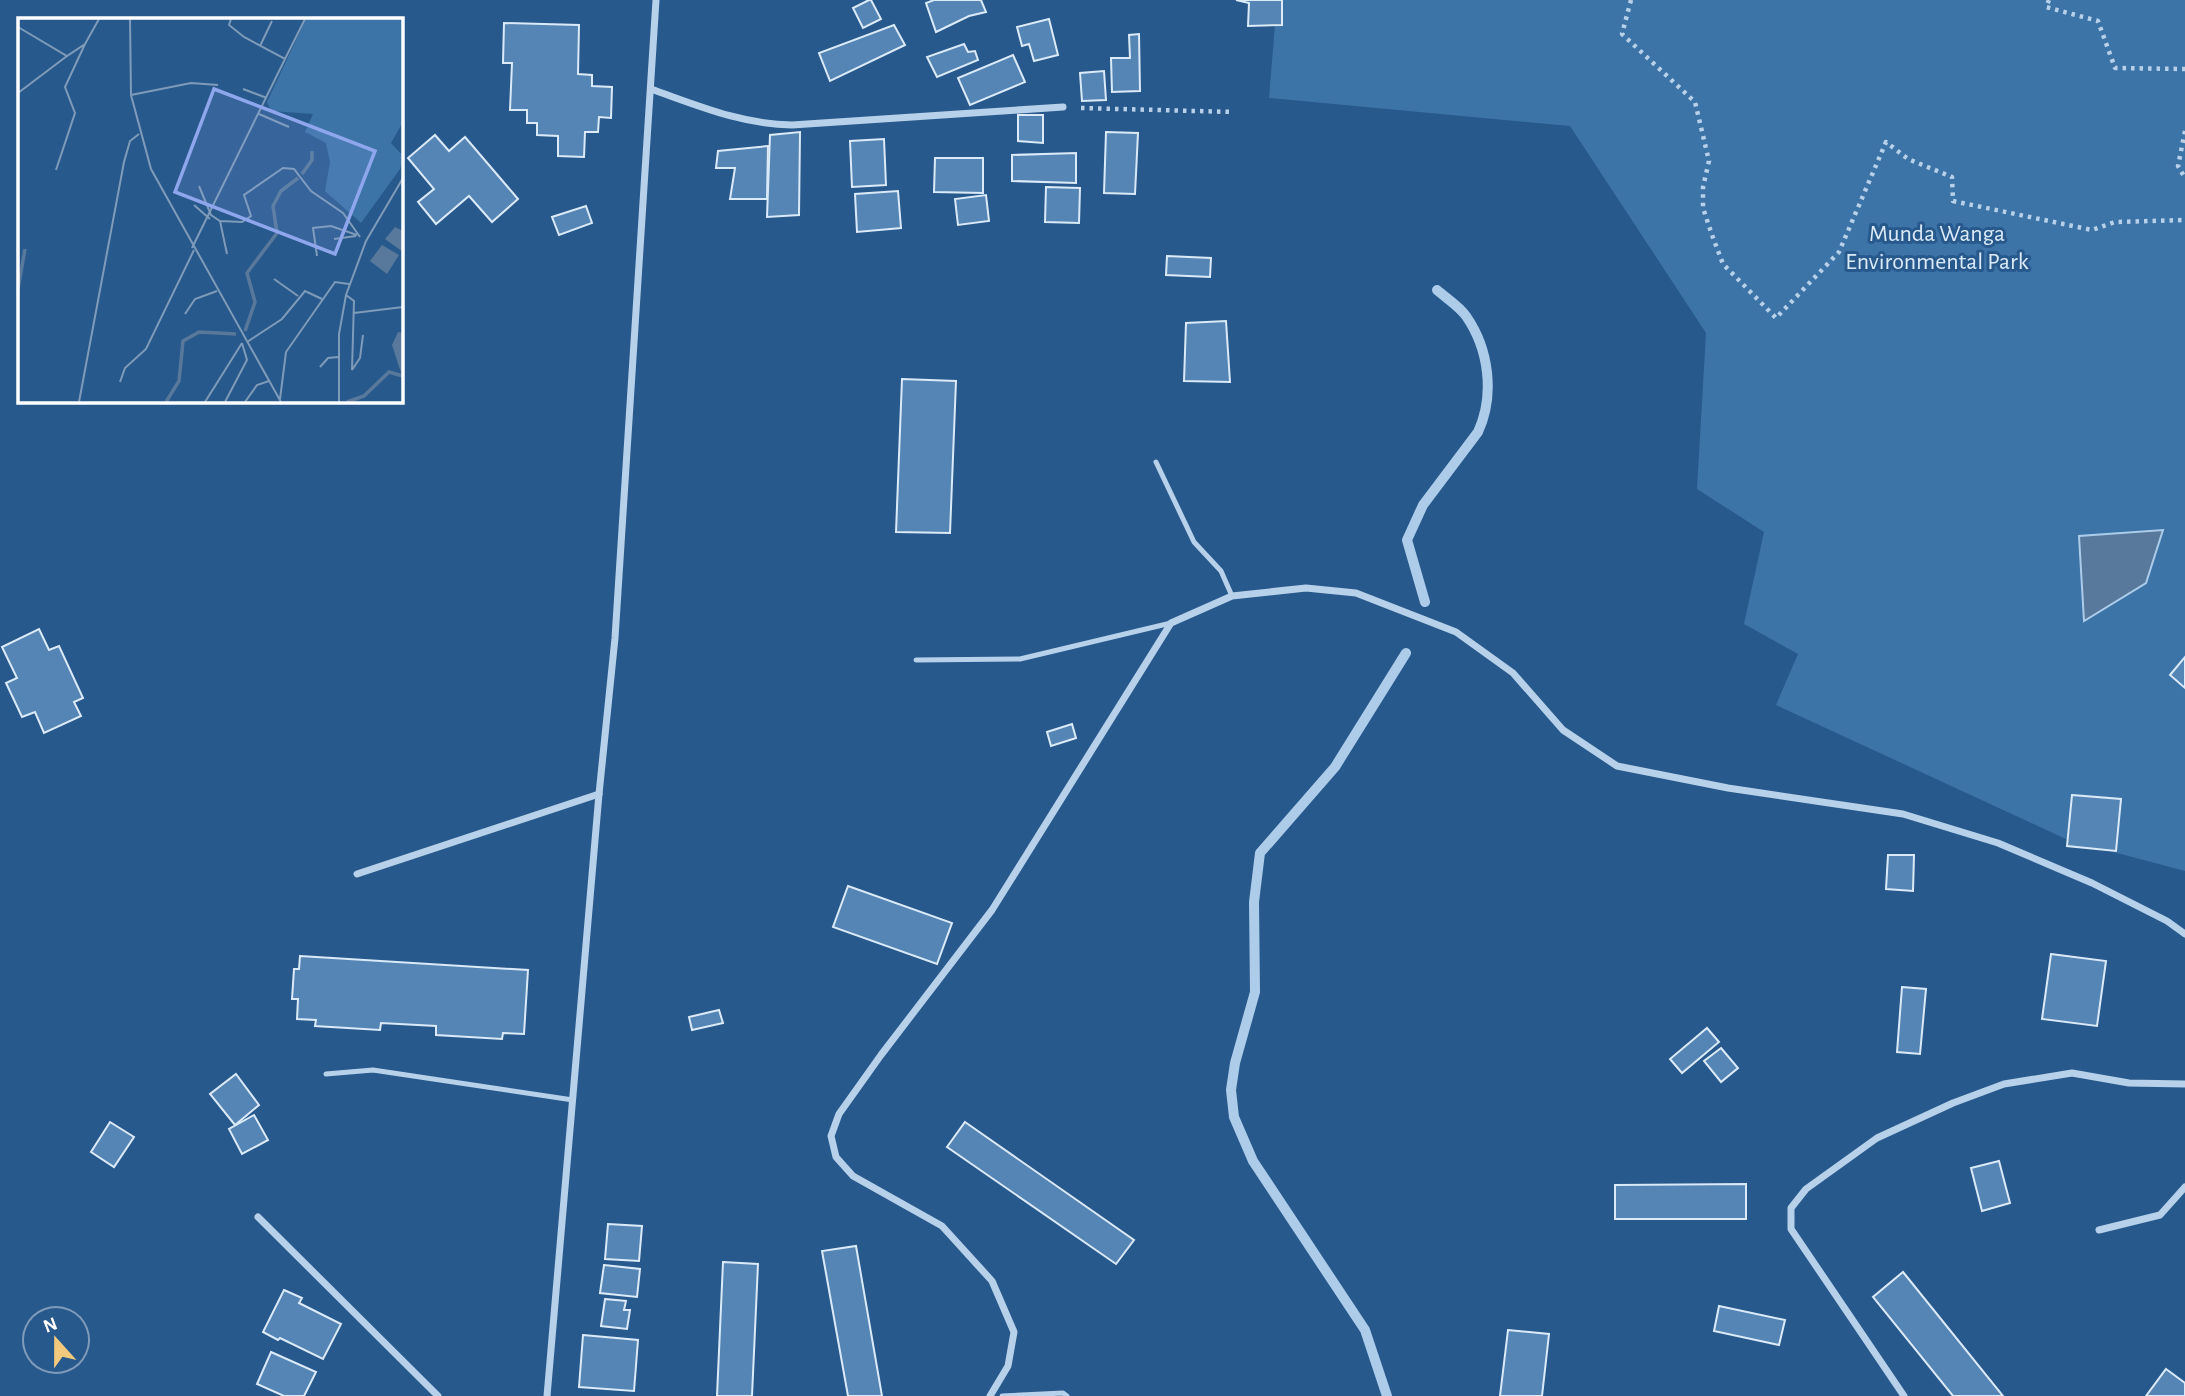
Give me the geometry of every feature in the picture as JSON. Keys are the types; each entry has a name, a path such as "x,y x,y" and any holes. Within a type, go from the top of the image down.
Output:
{"street":[{"path":"547,1396 615,638 656,0"},
{"path":"651,89 732,118 762,124 792,125 1062,107"},
{"path":"990,1396 1008,1366 1014,1332 992,1281 942,1226 853,1176 836,1157 831,1136 839,1114 881,1055 992,910 1171,623 1232,596 1306,588 1356,593 1456,632 1513,673 1563,730 1617,766 1728,788 1903,814 1998,844 2057,868 2167,922 2185,934"},
{"path":"357,874 599,794"},
{"path":"1904,1396 1791,1228 1791,1208 1806,1189 1877,1138 1953,1103 2004,1084 2072,1073 2129,1083 2185,1084"},
{"path":"2099,1230 2160,1215 2185,1187"},
{"path":"258,1217 438,1396"}],"lane":[{"path":"1156,462 1194,542 1221,571 1232,596"},
{"path":"916,660 1020,659 1171,623"},
{"path":"326,1074 373,1070 573,1100"},
{"path":"1002,1396 1063,1393 1067,1396"}],"path":[{"path":"1631,0 1622,34 1695,102 1709,161 1703,187 1703,208 1723,264 1776,318 1839,252 1886,142 1908,159 1952,177 1954,201 2092,230 2115,222 2185,220"},
{"path":"2049,0 2046,7 2098,21 2115,68 2185,69"},
{"path":"1062,107 1234,112"},
{"path":"2185,131 2178,166 2185,178"}],"green space":[{"name":"Munda Wanga Environmental Park","path":"1277,0 2185,0 2185,871 2068,840 1776,705 1798,654 1744,624 1764,532 1697,489 1706,333 1570,126 1269,98"}],"shaded area":[{"path":"2163,530 2146,583 2084,621 2079,536"}],"building":[{"path":"869,0 881,19 863,28 853,8"},
{"path":"934,0 981,0 986,12 969,16 936,32 926,3"},
{"path":"1236,0 1282,0 1282,25 1248,26 1249,3"},
{"path":"1049,19 1058,55 1034,61 1029,44 1022,46 1017,27"},
{"path":"504,23 579,25 578,74 592,75 592,86 612,87 611,118 599,117 598,132 585,132 584,157 558,156 558,136 537,135 537,123 527,123 527,110 510,110 512,63 503,63"},
{"path":"894,25 905,45 830,81 819,53"},
{"path":"1139,34 1140,91 1112,92 1111,58 1130,58 1129,35"},
{"path":"964,44 968,52 975,51 978,60 937,77 927,57"},
{"path":"1013,55 1025,82 970,105 958,78"},
{"path":"1104,71 1106,100 1082,101 1080,73"},
{"path":"1018,115 1043,115 1043,143 1018,141"},
{"path":"800,132 799,215 767,217 770,135"},
{"path":"1106,132 1138,133 1135,194 1104,193"},
{"path":"435,135 449,151 465,137 518,199 492,222 469,196 436,224 418,202 434,189 408,158"},
{"path":"884,139 886,185 852,187 850,141"},
{"path":"768,146 767,199 730,199 735,168 716,168 718,151"},
{"path":"1076,153 1076,183 1012,181 1012,155"},
{"path":"935,158 983,158 983,193 934,192"},
{"path":"1046,187 1080,188 1079,223 1045,222"},
{"path":"898,191 901,228 857,232 855,194"},
{"path":"986,195 989,221 958,225 955,199"},
{"path":"586,206 592,223 559,235 552,217"},
{"path":"1167,256 1211,258 1210,277 1166,275"},
{"path":"1226,321 1230,382 1184,381 1186,323"},
{"path":"902,379 956,381 950,533 896,532"},
{"path":"39,629 49,650 59,646 83,698 74,702 81,716 44,733 35,712 22,717 6,683 17,678 2,647"},
{"path":"2185,657 2185,688 2170,675"},
{"path":"1072,724 1076,738 1051,746 1047,732"},
{"path":"2072,795 2121,799 2116,851 2067,846"},
{"path":"1888,855 1914,855 1913,891 1886,889"},
{"path":"848,886 952,923 937,964 833,927"},
{"path":"2051,954 2106,961 2097,1026 2042,1019"},
{"path":"300,956 528,970 524,1034 503,1033 502,1039 436,1035 436,1026 381,1023 380,1030 315,1026 316,1020 297,1019 298,999 292,999 294,969 299,969"},
{"path":"1902,987 1926,989 1920,1054 1897,1052"},
{"path":"719,1010 723,1023 692,1030 689,1017"},
{"path":"1707,1028 1719,1042 1682,1073 1670,1059"},
{"path":"1721,1048 1738,1068 1721,1082 1704,1061"},
{"path":"236,1074 259,1105 235,1125 210,1094"},
{"path":"254,1115 268,1140 242,1154 229,1129"},
{"path":"110,1122 134,1137 114,1167 91,1152"},
{"path":"965,1122 1134,1240 1116,1264 947,1147"},
{"path":"1999,1161 2010,1203 1982,1211 1971,1168"},
{"path":"1746,1184 1746,1219 1615,1219 1615,1185"},
{"path":"608,1224 642,1226 639,1261 605,1259"},
{"path":"856,1246 882,1396 848,1396 822,1251"},
{"path":"723,1262 758,1264 752,1396 717,1396"},
{"path":"604,1265 640,1269 637,1297 600,1293"},
{"path":"1903,1272 2003,1396 1953,1396 1873,1297"},
{"path":"284,1290 302,1298 299,1303 341,1324 323,1359 263,1332"},
{"path":"605,1299 626,1301 624,1310 630,1310 627,1329 601,1326"},
{"path":"1719,1306 1785,1320 1779,1345 1714,1331"},
{"path":"1508,1330 1549,1334 1542,1396 1500,1396"},
{"path":"583,1335 638,1340 634,1391 579,1387"},
{"path":"271,1352 316,1372 304,1396 284,1396 257,1384"},
{"path":"2166,1369 2185,1383 2185,1396 2146,1396"}],"waterway":[{"path":"1425,602 1407,540 1423,505 1478,432 1487,403 1488,388 1484,357 1474,329 1463,312 1437,290"},
{"path":"1387,1396 1365,1330 1253,1161 1234,1117 1231,1090 1235,1063 1255,992 1254,902 1260,853 1335,767 1406,653"}]}
